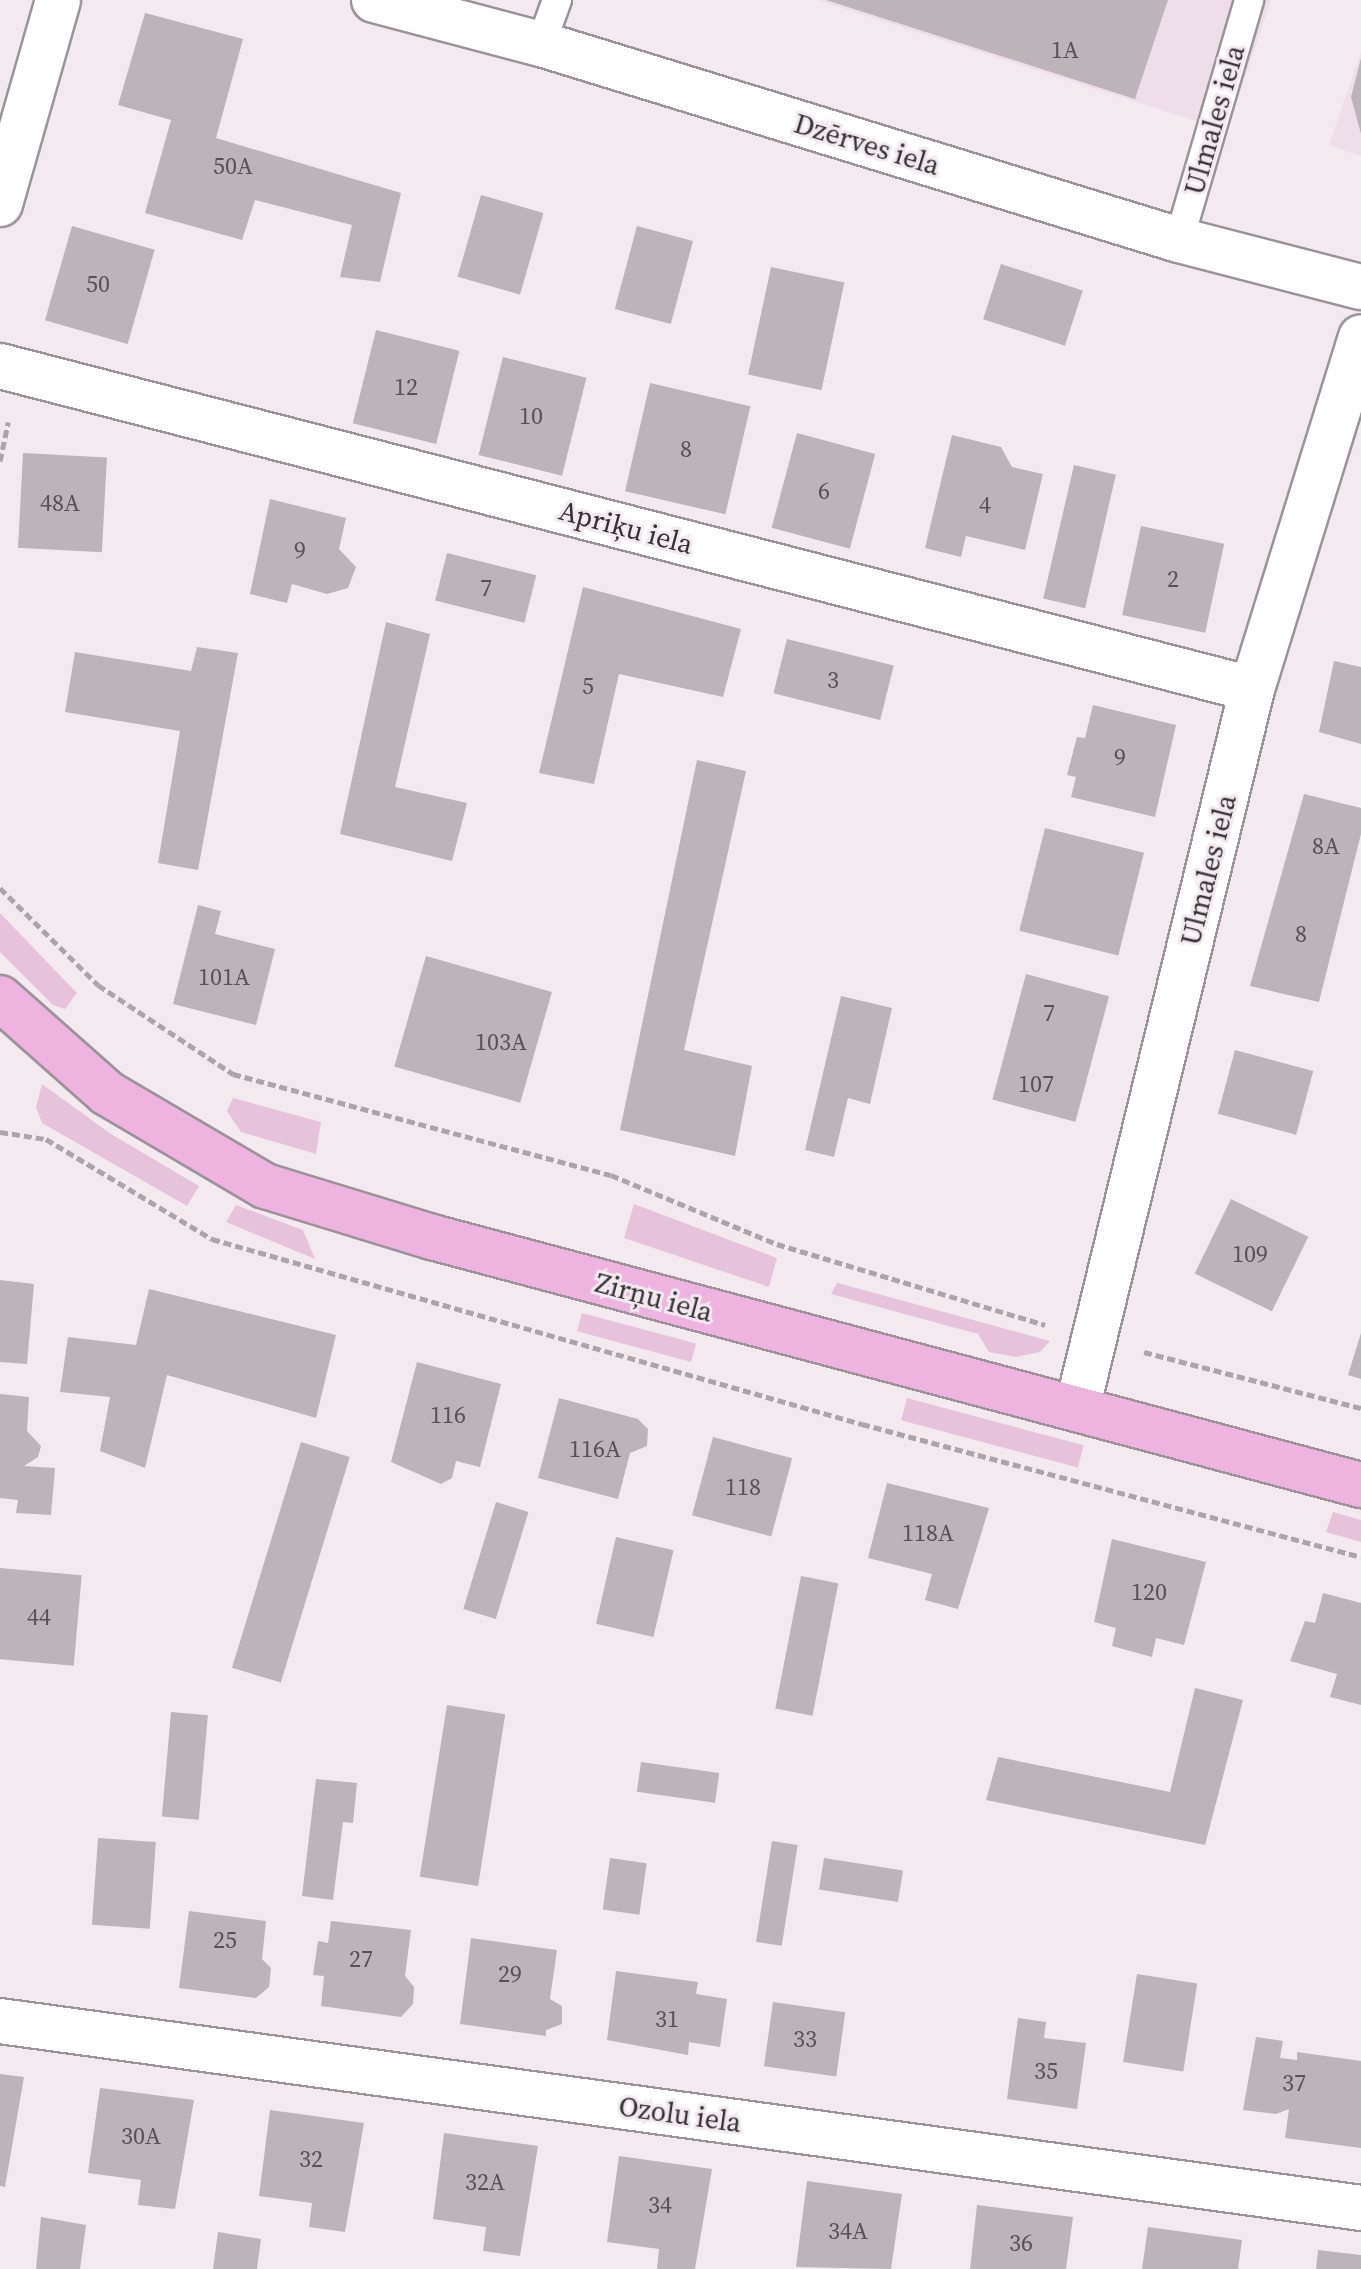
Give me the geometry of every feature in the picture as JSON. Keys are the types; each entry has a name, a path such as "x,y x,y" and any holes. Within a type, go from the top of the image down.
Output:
{"highway":[{"name":"Zirņu iela","path":"0,998 107,1093 265,1186 432,1237 1361,1485"}],"street":[{"path":"0,204 58,0"},
{"name":"Dzērves iela","path":"374,0 541,44 1179,240 1361,287"},
{"name":"Ulmales iela","path":"1077,1409 1252,689 1361,337"},
{"name":"Apriķu iela","path":"0,366 1252,689"},
{"name":"Ozolu iela","path":"0,2021 1361,2208"}],"lane":[{"path":"541,44 557,0"},
{"name":"Ulmales iela","path":"1179,240 1249,0"}],"path":[{"path":"0,888 98,985 233,1074 611,1175 777,1244 1038,1323"},
{"path":"0,1132 46,1139 212,1239 862,1424 1361,1557"},
{"path":"1141,1351 1361,1408"}],"shaded area":[{"path":"817,0 1271,0 1227,131"},
{"path":"1361,52 1361,156 1329,145"},
{"path":"0,913 77,993 65,1009 53,1005 0,952"},
{"path":"42,1084 111,1134 199,1186 187,1206 42,1123 36,1107"},
{"path":"233,1098 321,1122 316,1154 241,1132 227,1111"},
{"path":"634,1204 777,1258 769,1287 624,1238"},
{"path":"236,1205 303,1230 315,1259 226,1222"},
{"path":"837,1283 1050,1341 1040,1352 1016,1357 989,1352 978,1334 831,1294"},
{"path":"582,1313 696,1344 691,1362 577,1331"},
{"path":"907,1398 1084,1445 1078,1468 901,1420"},
{"path":"1333,1512 1361,1520 1361,1542 1326,1532"}],"building":[{"path":"826,0 1168,0 1135,99"},
{"path":"145,13 243,39 216,138 401,193 380,282 340,277 352,225 255,200 242,240 145,213 171,120 118,105"},
{"path":"1361,58 1361,134 1351,97"},
{"path":"481,195 543,213 520,295 458,277"},
{"path":"72,226 155,250 128,344 45,320"},
{"path":"637,226 693,241 671,324 615,309"},
{"path":"1001,264 1083,291 1065,346 983,319"},
{"path":"771,267 844,283 821,390 748,375"},
{"path":"376,330 459,351 436,444 353,423"},
{"path":"503,357 586,378 562,476 479,455"},
{"path":"650,383 750,406 725,514 625,491"},
{"path":"797,433 875,454 850,549 772,528"},
{"path":"952,435 1001,447 1012,467 1043,474 1025,550 966,536 961,557 925,548"},
{"path":"23,453 107,457 102,552 18,548"},
{"path":"1074,465 1116,475 1085,608 1043,598"},
{"path":"270,499 346,518 339,549 356,567 348,588 327,594 292,584 287,603 250,594"},
{"path":"1141,526 1224,544 1205,633 1122,615"},
{"path":"447,553 536,575 524,623 435,601"},
{"path":"583,587 741,629 723,697 619,674 594,784 539,773"},
{"path":"386,622 430,634 395,787 467,803 452,861 340,834"},
{"path":"787,639 894,666 880,720 773,693"},
{"path":"197,647 238,653 198,870 158,863 180,731 65,712 75,652 191,671"},
{"path":"1334,661 1361,667 1361,744 1319,732"},
{"path":"1093,705 1176,725 1155,817 1071,797 1076,777 1067,775 1077,737 1085,738"},
{"path":"697,760 746,771 684,1050 752,1066 735,1156 620,1130"},
{"path":"1304,794 1361,808 1361,834 1319,1002 1250,986"},
{"path":"1045,828 1144,853 1118,956 1019,931"},
{"path":"198,905 221,911 215,934 275,949 256,1025 173,1004"},
{"path":"426,956 552,992 520,1103 394,1067"},
{"path":"1026,974 1109,996 1075,1122 992,1100"},
{"path":"841,996 892,1008 870,1104 848,1098 834,1157 805,1150"},
{"path":"1235,1050 1313,1071 1296,1135 1218,1114"},
{"path":"1231,1199 1308,1237 1272,1311 1195,1274"},
{"path":"0,1280 34,1284 27,1364 0,1362"},
{"path":"149,1289 336,1335 316,1418 167,1375 145,1468 100,1451 110,1397 60,1392 68,1337 136,1345"},
{"path":"1361,1333 1361,1379 1348,1375"},
{"path":"417,1362 501,1384 480,1467 456,1461 452,1478 441,1484 391,1462"},
{"path":"0,1394 29,1397 27,1431 41,1446 38,1457 24,1466 55,1468 51,1515 16,1513 18,1500 0,1498"},
{"path":"559,1398 638,1419 648,1429 647,1446 630,1453 618,1499 538,1478"},
{"path":"713,1437 792,1458 771,1536 692,1515"},
{"path":"301,1442 350,1457 281,1683 232,1668"},
{"path":"887,1483 989,1508 958,1609 925,1600 932,1574 868,1558"},
{"path":"496,1502 529,1512 496,1619 463,1609"},
{"path":"616,1537 673,1550 653,1637 596,1624"},
{"path":"1112,1539 1206,1562 1184,1645 1156,1638 1152,1657 1112,1646 1116,1628 1094,1622"},
{"path":"0,1568 82,1575 74,1666 0,1659"},
{"path":"801,1576 838,1583 813,1716 775,1709"},
{"path":"1323,1593 1361,1603 1361,1705 1330,1697 1337,1674 1290,1661 1305,1621 1315,1623"},
{"path":"1195,1688 1243,1700 1205,1845 986,1800 998,1757 1170,1792"},
{"path":"447,1705 505,1714 478,1886 420,1877"},
{"path":"171,1712 208,1715 199,1820 162,1817"},
{"path":"641,1762 719,1773 715,1803 637,1792"},
{"path":"316,1779 357,1783 353,1823 343,1822 333,1900 302,1896"},
{"path":"98,1838 156,1842 150,1929 92,1925"},
{"path":"772,1841 798,1845 782,1946 756,1942"},
{"path":"610,1858 647,1863 639,1915 603,1909"},
{"path":"824,1858 903,1871 898,1902 819,1890"},
{"path":"189,1911 266,1921 262,1959 271,1968 269,1987 256,1998 179,1988"},
{"path":"331,1921 411,1930 405,1976 414,1987 413,2004 401,2017 321,2006 324,1976 313,1975 318,1941 328,1943"},
{"path":"471,1938 557,1950 550,1999 562,2006 562,2024 546,2030 546,2036 460,2024"},
{"path":"616,1971 698,1982 696,1994 727,1999 720,2047 689,2042 688,2055 607,2040"},
{"path":"1137,1974 1197,1984 1183,2071 1123,2062"},
{"path":"773,2002 845,2012 836,2077 764,2066"},
{"path":"1018,2018 1046,2022 1044,2038 1086,2043 1077,2109 1007,2099"},
{"path":"1256,2037 1283,2041 1280,2058 1297,2060 1297,2052 1361,2061 1361,2148 1285,2138 1289,2109 1276,2114 1243,2110"},
{"path":"0,2074 24,2077 5,2187 0,2186"},
{"path":"100,2088 194,2100 175,2209 138,2205 141,2180 88,2173"},
{"path":"270,2110 364,2123 345,2232 309,2227 312,2203 259,2196"},
{"path":"444,2133 538,2146 520,2256 483,2251 486,2227 433,2219"},
{"path":"619,2156 712,2169 695,2269 657,2269 659,2249 607,2242"},
{"path":"807,2181 902,2194 891,2269 796,2267"},
{"path":"977,2205 1073,2217 1066,2269 970,2269"},
{"path":"41,2217 86,2225 80,2269 36,2269"},
{"path":"1148,2227 1242,2240 1238,2269 1142,2269"},
{"path":"218,2232 261,2239 257,2269 213,2269"},
{"path":"1318,2250 1361,2255 1361,2269 1316,2269"}]}
